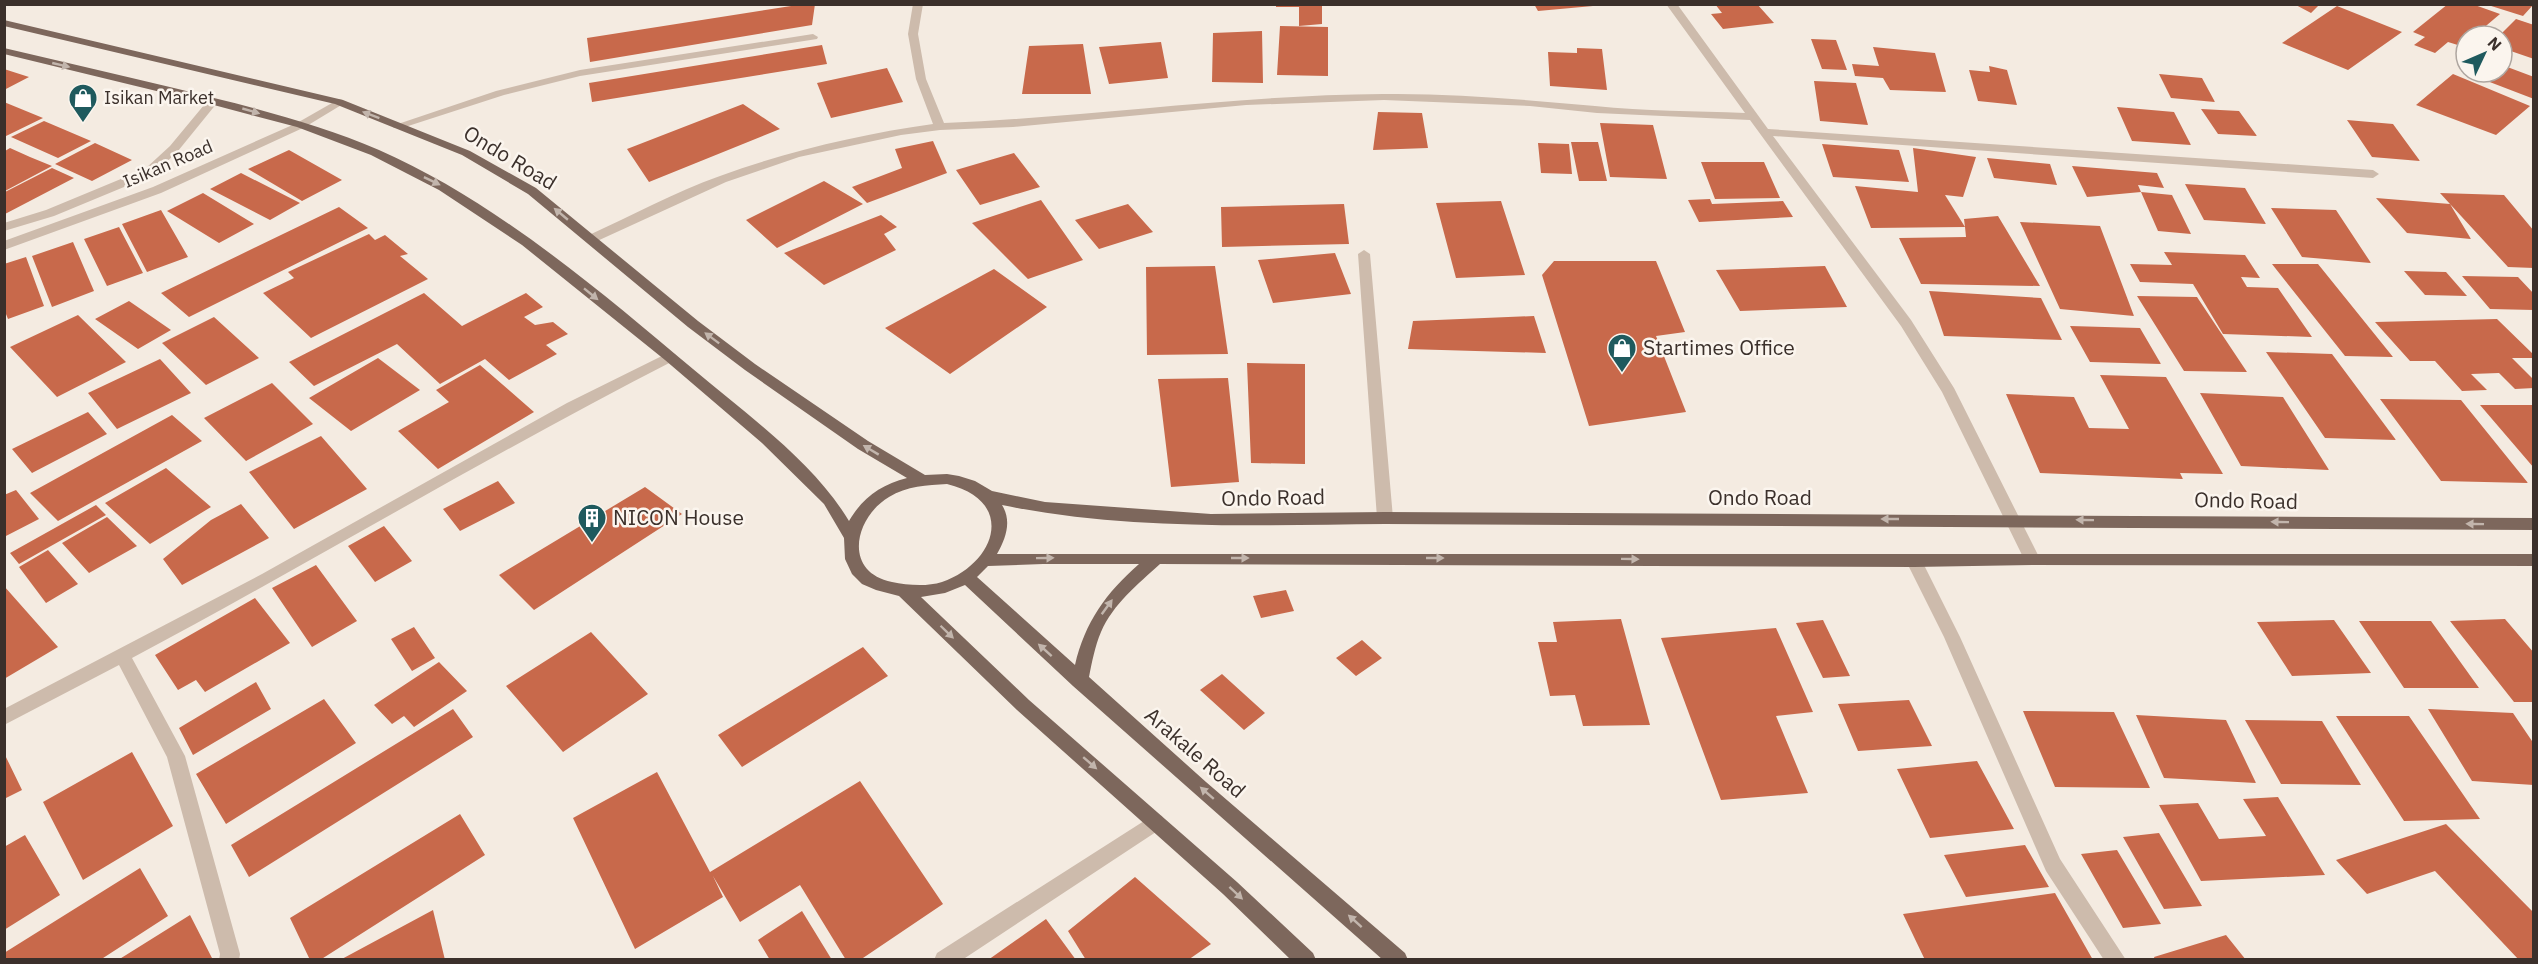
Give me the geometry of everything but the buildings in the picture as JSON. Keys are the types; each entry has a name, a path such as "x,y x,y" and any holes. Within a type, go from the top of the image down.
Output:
{"main road":[{"name":"Ondo Road","path":"4,23 339,102 466,153 532,191 693,324 750,367 863,445 922,480"},
{"path":"4,51 213,101 301,125 375,153 443,187 526,242 670,357 767,439 829,500 850,535"},
{"path":"948,479 970,485 987,496 997,510 1001,526 997,543 986,560 966,577 946,586 925,591 904,591 879,585 861,573 850,555 850,535 859,516 875,499 897,486 922,480 948,479"},
{"name":"Ondo Road","path":"987,496 1045,508 1211,520 1385,518 2014,520 2534,525"},
{"path":"986,560 1156,558 1914,561 2032,559 2534,560"},
{"path":"1079,681 1094,629 1105,609 1119,592 1156,558"},
{"name":"Arakale Road","path":"966,577 1079,681 1398,960"},
{"path":"904,591 1023,705 1230,888 1306,960"}],"street":[{"path":"918,4 914,34 921,79 940,127"},
{"path":"1671,4 1906,323 1949,391 2032,559"},
{"path":"398,126 500,93 580,73 813,37"},
{"path":"591,239 722,179 796,154 901,132 940,127 1013,124 1246,102 1384,97 1530,103 1597,110 1754,117"},
{"path":"4,226 50,213 149,172 160,164 213,101"},
{"name":"Isikan Road","path":"4,246 156,190 301,125 339,102"},
{"path":"1766,132 2373,174"},
{"path":"1364,254 1385,518"},
{"path":"4,718 268,578 572,407 670,357"},
{"path":"1914,561 1952,637 2053,865 2116,960"},
{"path":"123,656 176,756 230,954 229,960"},
{"path":"944,960 1155,822"}],"place":[{"name":"Isikan Market","path":"83,124"},
{"name":"Startimes Office","path":"1622,374"},
{"name":"NICON House","path":"592,544"}]}
